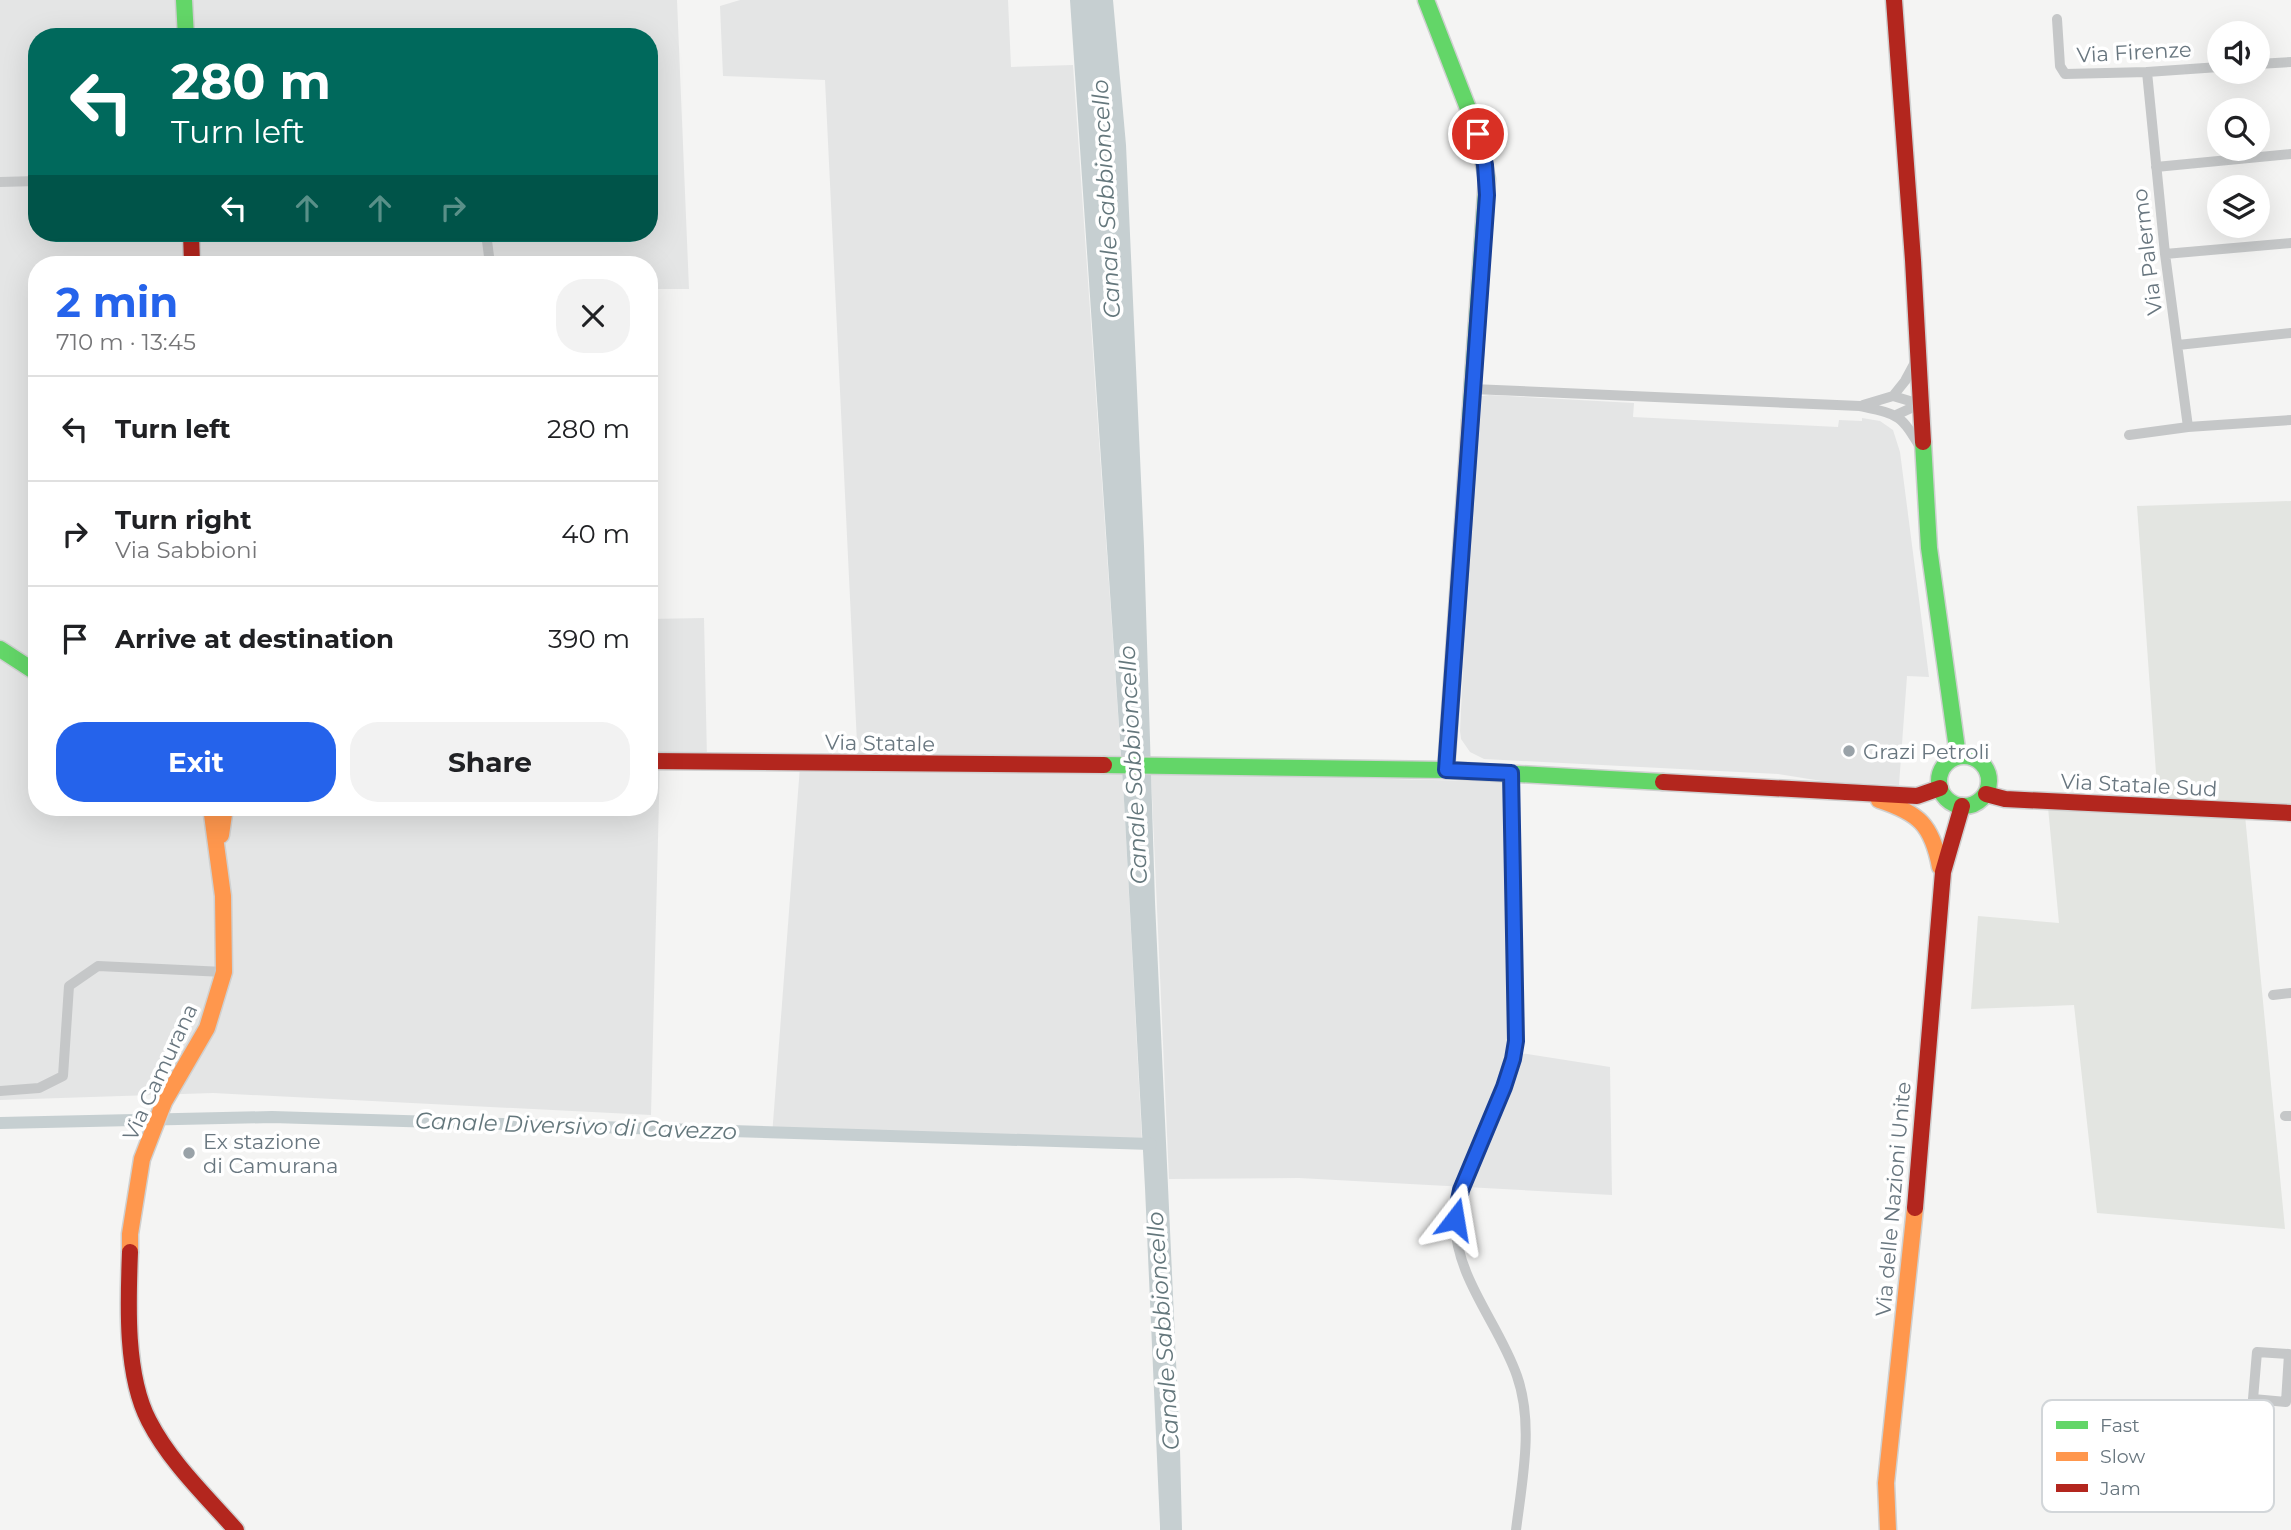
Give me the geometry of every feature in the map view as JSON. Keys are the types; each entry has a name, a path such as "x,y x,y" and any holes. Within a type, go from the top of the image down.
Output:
{"main road":[{"path":"184,0 186,28"},
{"path":"1426,0 1478,134 1487,179 1446,770"},
{"path":"1894,0 1913,260 1929,548 1958,756"},
{"path":"0,649 28,667"},
{"path":"1958,756 1971,757 1982,764 1989,782 1986,794 1973,805 1962,806 1948,800 1940,788 1942,768 1958,756"},
{"name":"Via Statale","path":"658,761 1446,770 1846,792"},
{"path":"1846,792 1917,796 1940,788"},
{"name":"Via delle Nazioni Unite","path":"1846,792 1895,804 1922,820 1934,837 1939,867 1943,872"},
{"name":"Via Statale Sud","path":"1986,794 2005,799 2291,813"},
{"name":"Via delle Nazioni Unite","path":"1888,1530 1886,1483 1915,1207 1943,872 1962,806"},
{"name":"Via Camurana","path":"212,816 223,896 225,972 207,1028 164,1102 142,1159 130,1234 128,1310 133,1370 148,1420 174,1460 236,1530"},
{"name":"Via Camurana","path":"218,851 224,816"}],"street":[{"name":"Via Firenze","path":"2057,19 2060,66 2065,74 2207,68"},
{"path":"2270,63 2291,62"},
{"name":"Via Palermo","path":"2147,72 2165,254 2188,427"},
{"path":"2156,167 2291,154"},
{"path":"0,182 28,181"},
{"path":"2165,254 2291,243"},
{"path":"2178,345 2291,333"},
{"path":"1893,396 1905,381 1918,356"},
{"path":"1472,389 1860,406 1896,415 1903,421 1923,452"},
{"path":"1860,406 1893,396 1920,404"},
{"path":"1896,415 1920,404"},
{"path":"2129,435 2188,427 2291,420"},
{"path":"1511,773 1516,1041 1504,1087 1461,1190 1455,1219 1458,1244 1468,1275 1519,1383 1525,1437 1516,1530"},
{"path":"0,1091 39,1088 63,1076 69,986 98,967 225,972"},
{"path":"2273,995 2291,993"},
{"path":"2264,1400 2253,1399 2257,1352 2290,1354 2287,1402 2274,1401"}],"shaded area":[{"path":"0,0 677,0 689,289 658,289 658,256 28,256 28,816 658,816 658,619 704,618 707,759 660,760 651,1115 213,1093 0,1100"},
{"path":"740,0 1008,0 1011,67 1073,65 1124,800 1142,1141 772,1136 800,766 858,764 825,80 723,76 720,6"},
{"path":"1489,395 1634,403 1633,417 1838,427 1839,420 1862,421 1862,418 1880,421 1893,430 1900,452 1929,677 1907,676 1899,785 1828,782 1778,774 1484,759 1470,752 1461,739 1460,731 1476,397"},
{"path":"2291,501 2291,806 2244,805 2285,1229 2097,1213 2074,1005 1971,1009 1978,916 2059,923 2047,797 2158,801 2137,506"},
{"path":"1151,773 1513,782 1514,1052 1610,1067 1612,1195 1299,1178 1169,1179"}],"water":[{"name":"Canale Sabbioncello","path":"1070,0 1113,0 1126,145 1182,1530 1160,1530 1124,800"}],"waterway":[{"name":"Canale Diversivo di Cavezzo","path":"0,1123 272,1117 1151,1144"}],"traffic: fast":[{"path":"184,0 186,28"},
{"path":"1426,0 1478,134 1487,179 1470,421"},
{"path":"1923,442 1929,548 1958,756"},
{"path":"0,649 28,667"},
{"path":"1964,756 1982,763 1989,781 1982,799 1964,806 1946,799 1939,781 1946,763 1964,756"},
{"path":"1104,765 1446,770 1663,782"}],"traffic: slow":[{"path":"1446,770 1470,421"},
{"path":"1879,800 1904,810 1922,823 1933,841 1940,867"},
{"path":"130,1252 130,1234 142,1159 164,1102 207,1028 224,972 223,896 212,816"},
{"path":"221,835 224,816"},
{"path":"1888,1530 1886,1483 1915,1208"}],"traffic: jam":[{"path":"1894,0 1923,442"},
{"path":"191,242 192,256"},
{"path":"658,761 1104,765"},
{"path":"1663,782 1917,796 1940,788"},
{"path":"1986,794 2005,799 2291,813"},
{"path":"1915,1208 1943,872 1962,806"},
{"path":"130,1252 130,1338 141,1403 167,1451 236,1530"}],"place":[{"name":"Grazi Petroli","path":"1849,751"},
{"name":"Ex stazione di Camurana","path":"189,1153"}],"route":[{"path":"1455,1219 1461,1190 1513,1059 1517,1014 1511,773 1446,770 1487,195 1485,165 1478,134"}]}
